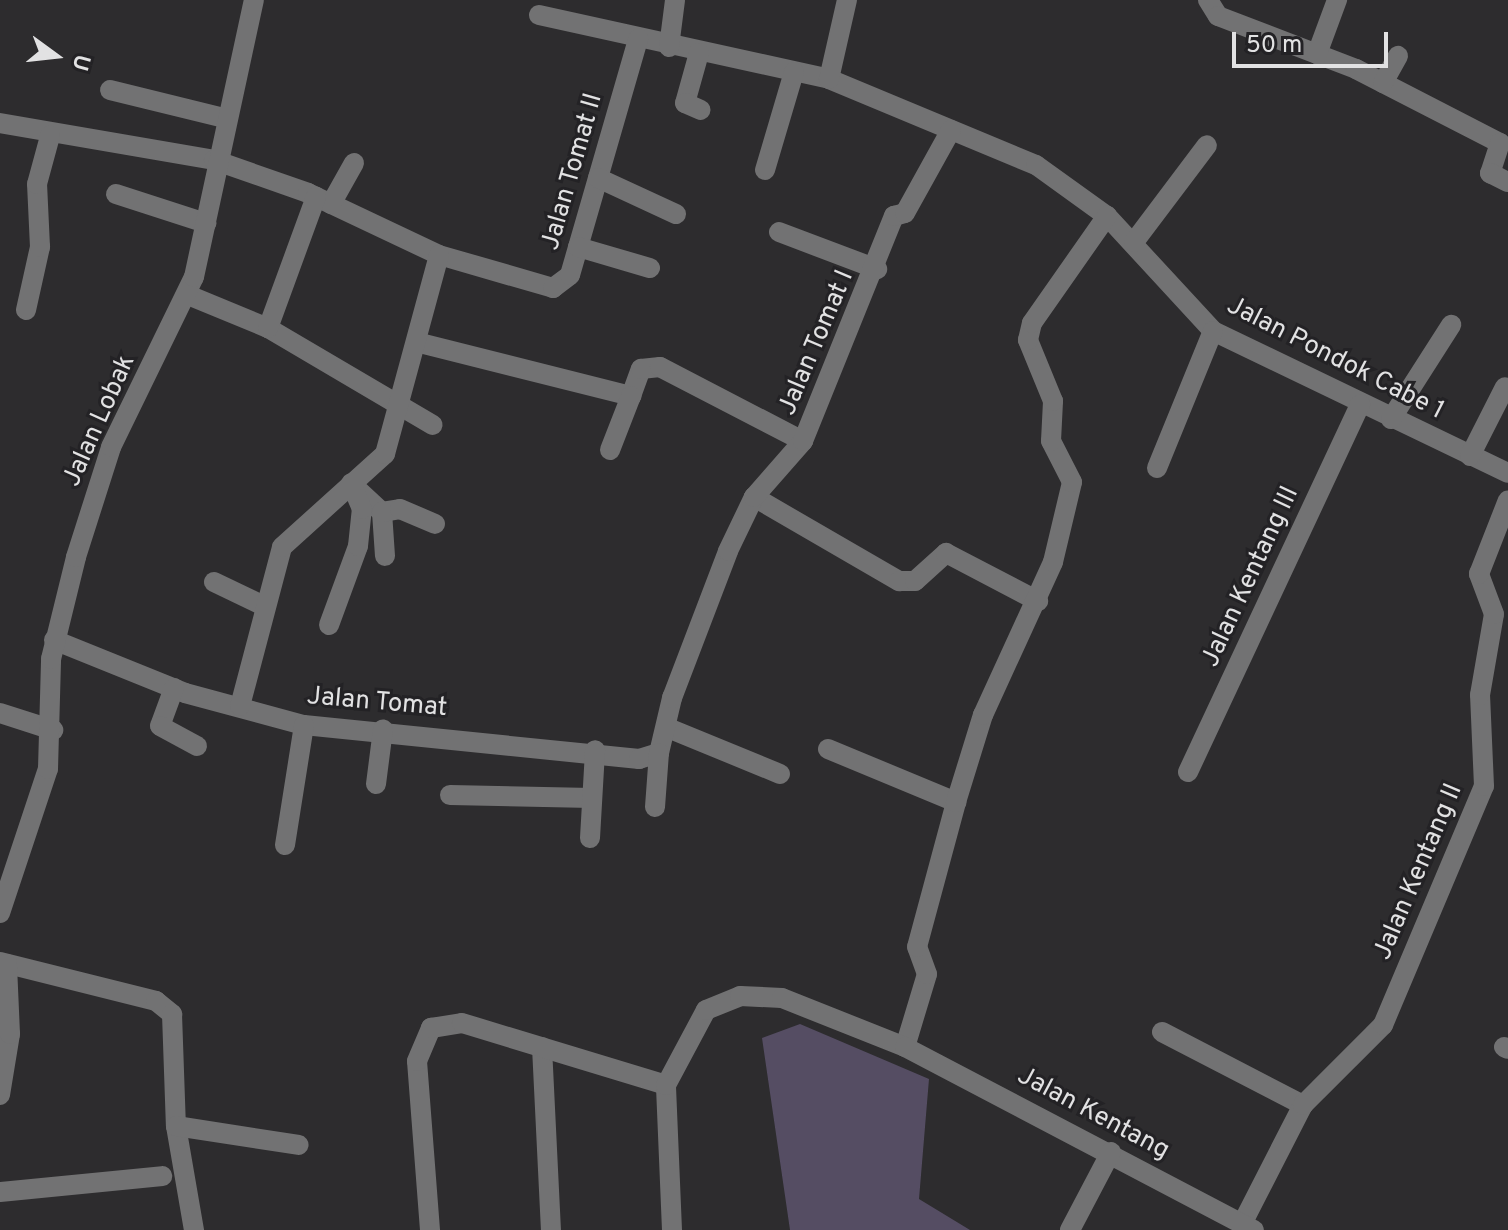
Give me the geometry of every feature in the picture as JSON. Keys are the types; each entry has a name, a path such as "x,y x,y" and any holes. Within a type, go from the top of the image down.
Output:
{"street":[{"name":"Jalan Lobak","path":"0,913 6,869 44,786 53,730 54,640 111,447 188,295 206,223 214,160 254,0"},
{"path":"669,47 675,0"},
{"path":"539,15 669,47 829,79 847,0"},
{"path":"1208,0 1218,16 1383,83 1500,143 1490,173 1508,182"},
{"path":"1317,54 1337,0"},
{"name":"Jalan Tomat II","path":"0,123 50,136 134,142 214,160 323,201 439,255 553,288 570,275 638,39"},
{"path":"699,53 685,103 701,110"},
{"path":"1383,83 1398,56"},
{"path":"765,170 794,72"},
{"name":"Jalan Pondok Cabe 1","path":"829,79 1036,165 1107,216 1213,331 1508,473"},
{"path":"110,90 224,118"},
{"name":"Jalan Tomat I","path":"655,807 659,753 668,728 672,698 754,497 803,441 877,269 894,216 905,213 951,130"},
{"path":"26,310 40,247 37,184 50,136"},
{"path":"1134,242 1207,145"},
{"path":"268,328 323,201 354,163"},
{"path":"598,178 676,214"},
{"path":"116,194 206,223"},
{"path":"905,1047 927,974 917,947 956,802 983,715 1038,601 1072,482 1051,441 1053,401 1028,340 1032,323 1107,216"},
{"path":"779,232 877,269"},
{"path":"578,247 650,268"},
{"path":"240,706 262,605 282,547 385,454 395,397 420,343 439,255"},
{"path":"188,295 268,328 395,397 433,425"},
{"path":"1391,419 1451,325"},
{"path":"1157,468 1213,331"},
{"path":"420,343 631,396"},
{"path":"610,450 641,369 660,367 803,441"},
{"path":"1470,456 1505,387"},
{"name":"Jalan Kentang III","path":"1188,772 1360,404"},
{"path":"351,483 382,512 385,556"},
{"path":"329,625 358,546 362,509 351,483"},
{"path":"754,497 899,581 915,581 946,553 1038,601"},
{"name":"Jalan Kentang II","path":"1236,1226 1261,1174 1303,1105 1383,1025 1484,786 1480,695 1494,614 1479,574 1508,500"},
{"path":"382,512 400,509 435,524"},
{"path":"214,582 262,605"},
{"name":"Jalan Tomat","path":"54,640 174,688 304,725 383,729 595,750 639,759 659,753"},
{"path":"174,688 160,726 197,746"},
{"path":"0,713 53,730"},
{"path":"280,839 304,725"},
{"path":"668,728 780,774"},
{"path":"376,784 383,729"},
{"path":"828,749 956,802"},
{"path":"590,838 595,750"},
{"path":"450,795 592,798"},
{"path":"0,1095 10,1034 3,963 166,1006 174,1025 176,1126 194,1230"},
{"name":"Jalan Kentang","path":"666,1085 706,1010 740,996 782,998 905,1047 1111,1152 1236,1226"},
{"path":"430,1230 417,1061 422,1042 445,1021 666,1085 672,1230"},
{"path":"1162,1032 1303,1105"},
{"path":"542,1047 551,1230"},
{"path":"176,1126 299,1145"},
{"path":"1070,1230 1111,1152"},
{"path":"0,1192 162,1176"}],"shaded area":[{"path":"800,1024 929,1079 919,1199 970,1230 790,1230 762,1038"}]}
